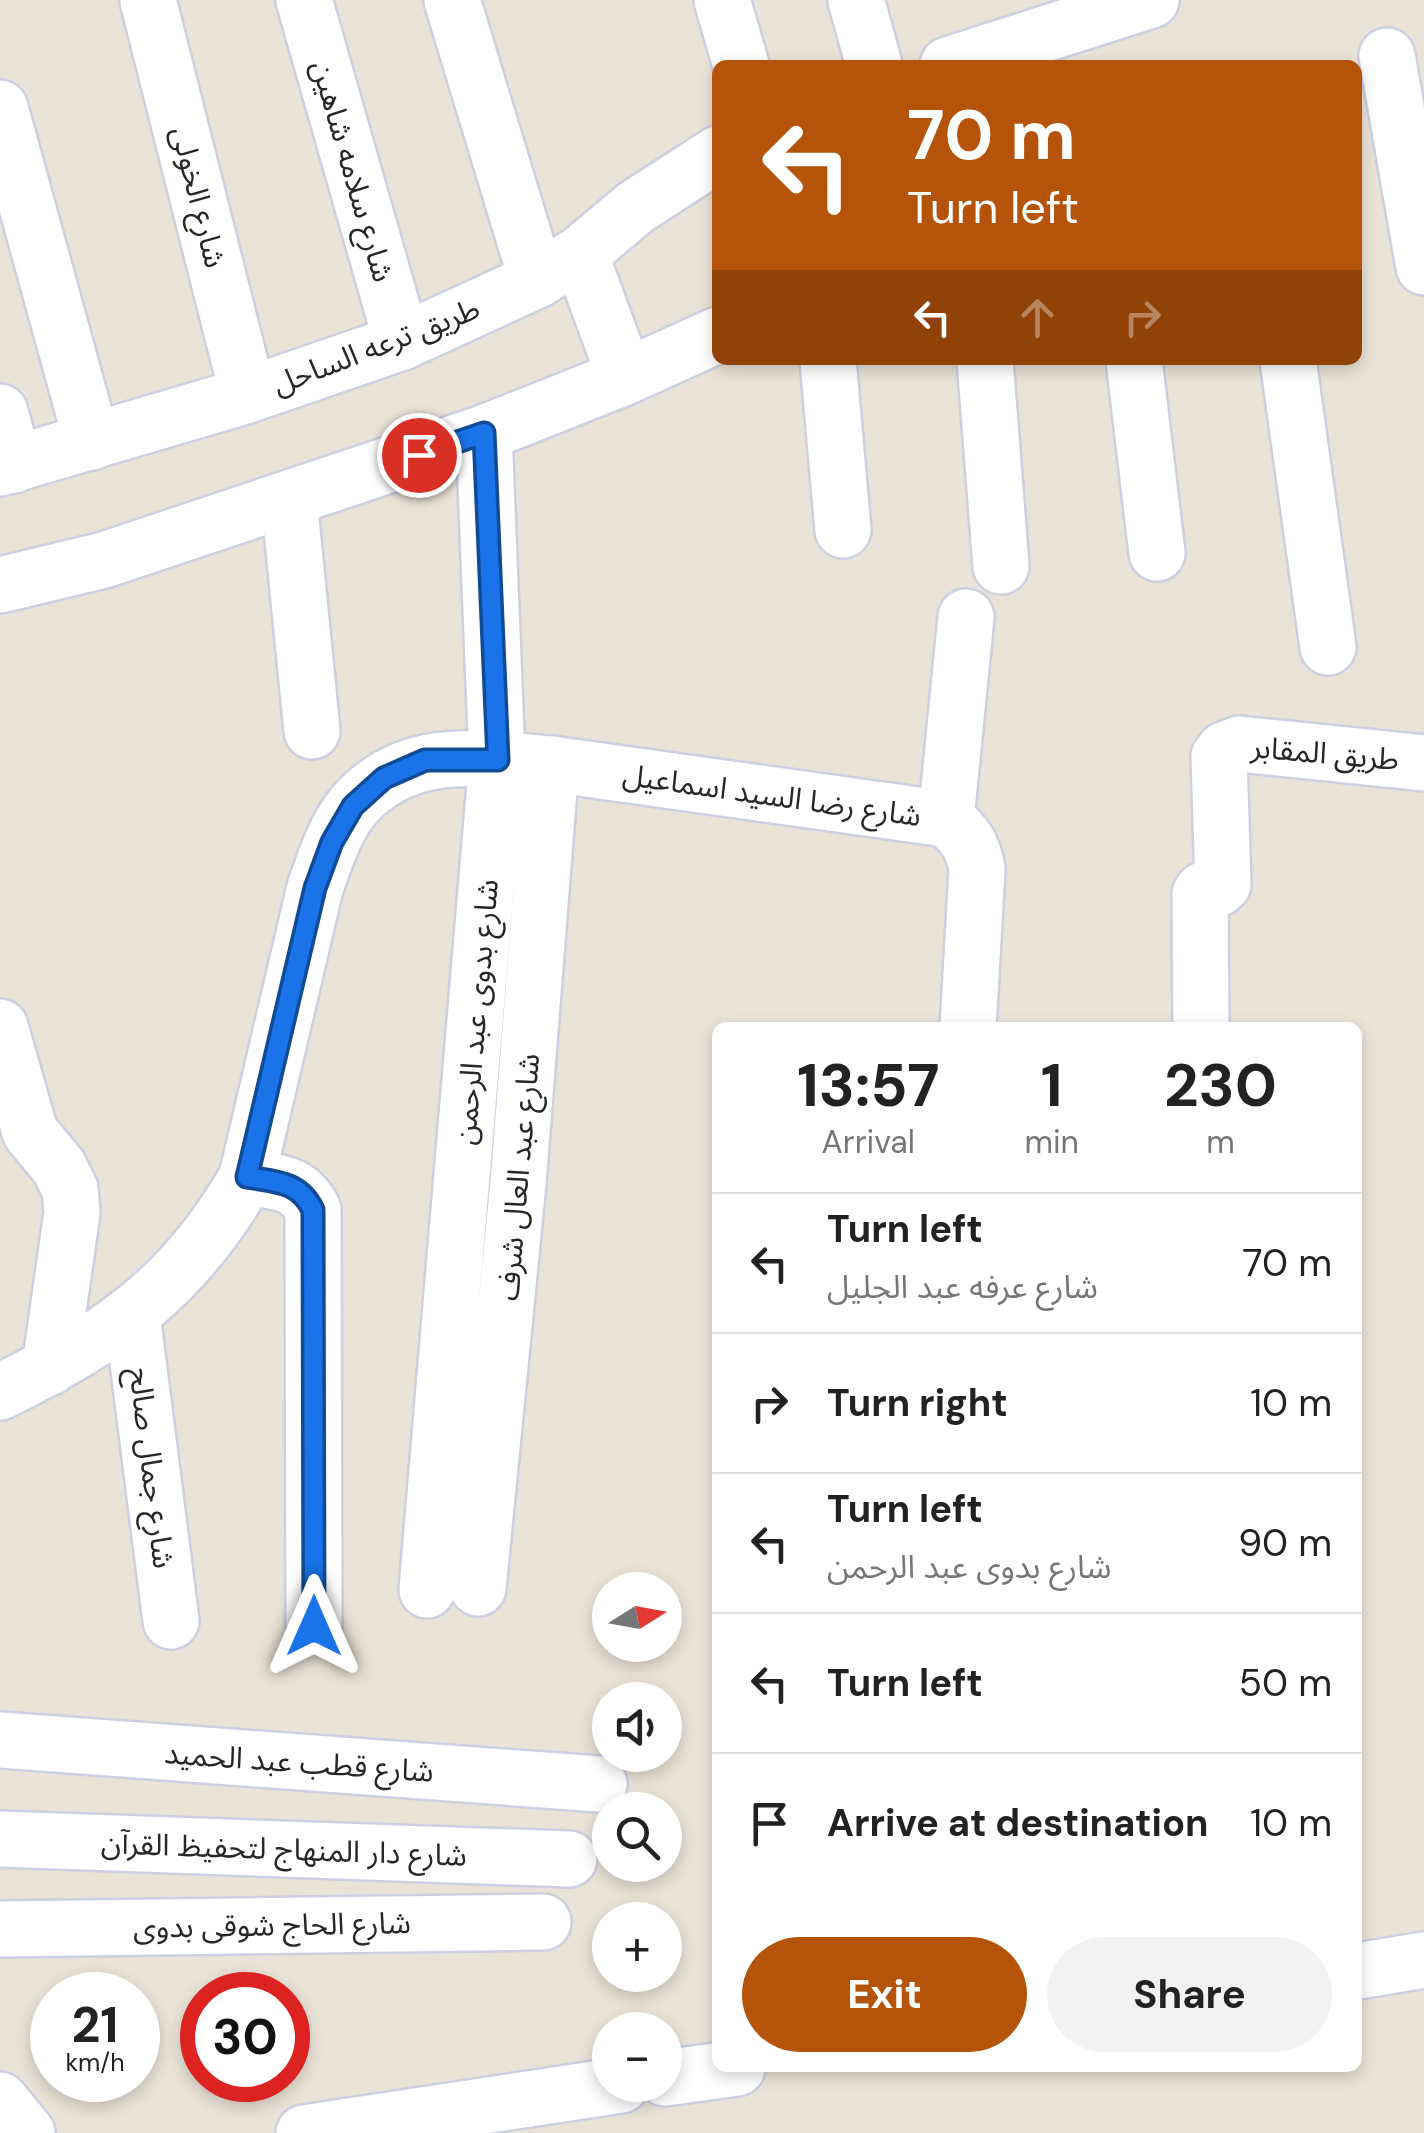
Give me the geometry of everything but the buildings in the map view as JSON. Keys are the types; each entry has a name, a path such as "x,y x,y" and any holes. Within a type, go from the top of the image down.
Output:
{"street":[{"name":"شارع الخولى","path":"148,0 248,395"},
{"name":"شارع سلامه شاهين","path":"304,0 402,342"},
{"path":"452,0 558,267 625,378"},
{"path":"722,0 740,60"},
{"path":"856,0 873,60"},
{"path":"1002,57 1052,15 1152,0"},
{"path":"1389,53 1424,267"},
{"path":"0,108 92,442"},
{"name":"طريق ترعه الساحل","path":"7,467 248,395 402,342 558,267 636,207 712,158"},
{"path":"0,585 104,560 484,433 625,378 712,337"},
{"path":"828,365 843,530"},
{"path":"985,365 1001,566"},
{"path":"1135,365 1158,552"},
{"path":"1289,365 1328,647"},
{"path":"0,412 7,467"},
{"name":"شارع بدوى عبد الرحمن","path":"452,1589 498,760 484,433"},
{"path":"289,499 312,731"},
{"path":"946,819 966,617"},
{"name":"طريق المقابر","path":"1200,1022 1200,894 1223,884 1220,757 1224,750 1239,744 1424,763"},
{"name":"شارع رضا السيد اسماعيل","path":"0,1392 50,1368 132,1315 167,1286 225,1216 247,1177 315,888 332,842 353,806 384,778 425,760 551,764 946,819 962,831 973,849 977,869 968,1022"},
{"name":"شارع عبد العال شرف","path":"452,1589 518,1182 551,764"},
{"path":"0,1027 30,1132 60,1167 70,1189 72,1212 50,1368"},
{"path":"247,1177 294,1186 306,1196 313,1210 314,1626"},
{"name":"شارع جمال صالح","path":"132,1315 171,1621"},
{"name":"شارع قطب عبد الحميد","path":"0,1740 599,1784"},
{"name":"شارع دار المنهاج لتحفيظ القرآن","path":"0,1839 569,1859"},
{"name":"شارع الحاج شوقى بدوى","path":"0,1929 543,1922"},
{"path":"1362,1969 1424,1960"},
{"path":"682,2076 712,2071"},
{"path":"304,2133 592,2089"}],"route":[{"path":"314,1626 313,1210 306,1196 294,1186 247,1177 315,888 332,842 353,806 384,778 425,760 498,760 484,433 419,455"}]}
